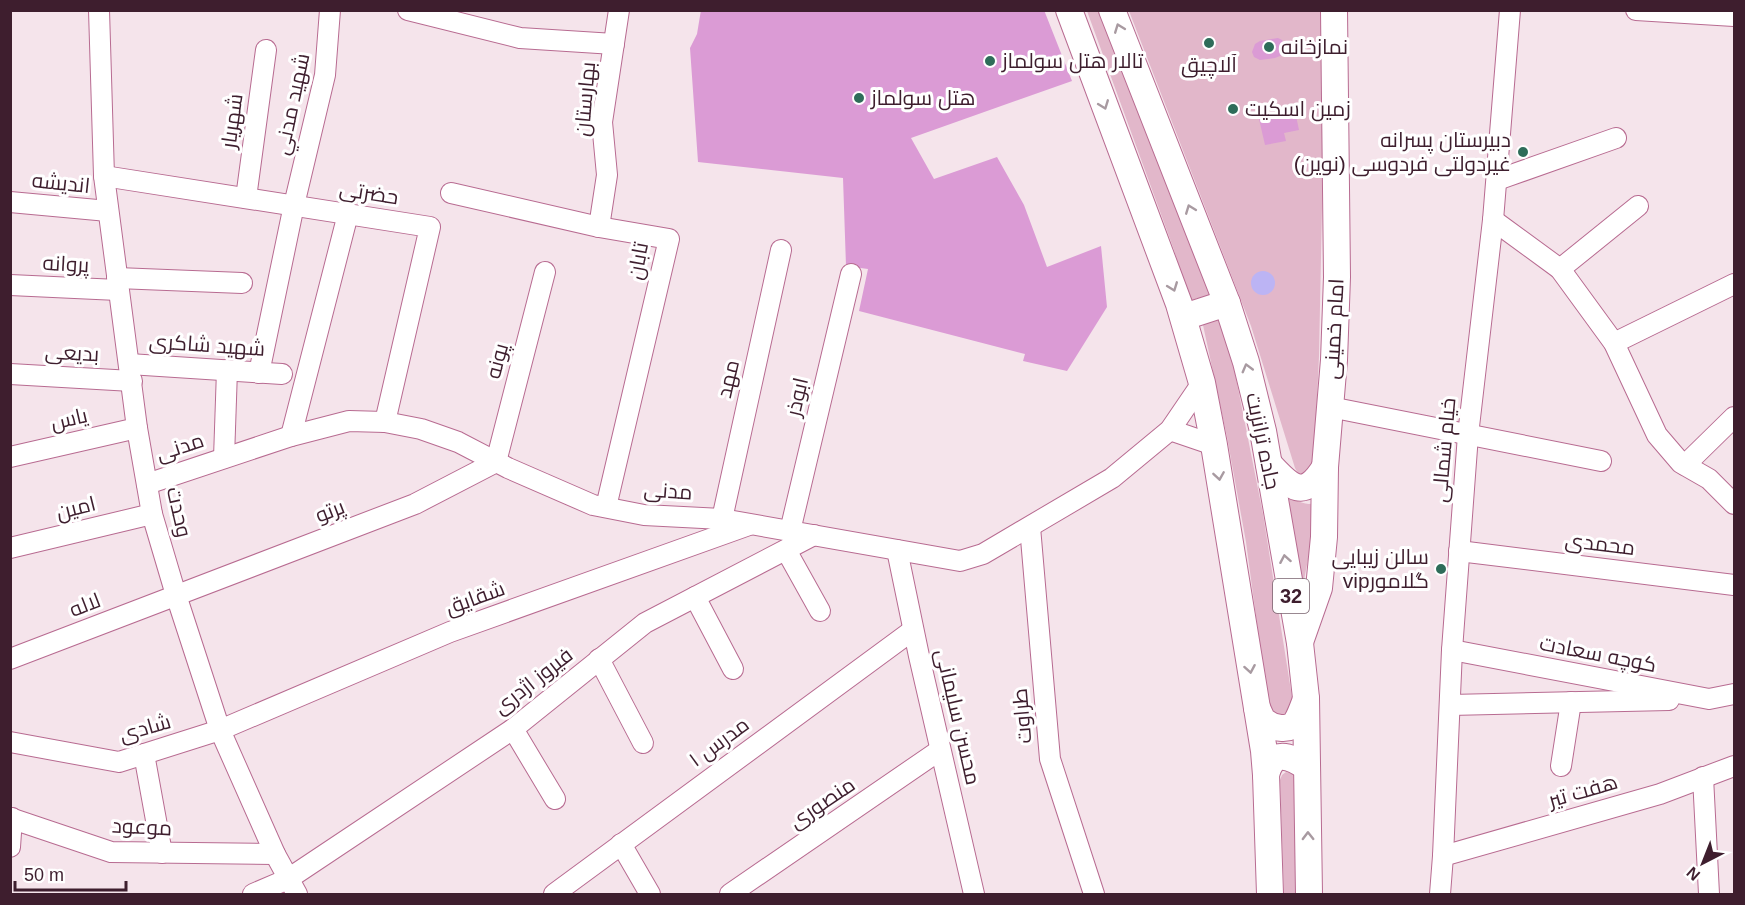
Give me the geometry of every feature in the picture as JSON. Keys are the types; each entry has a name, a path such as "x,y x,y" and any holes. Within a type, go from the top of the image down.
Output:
{"main road":[{"name":"32","path":"1069,10 1184,317 1202,383 1257,708 1266,775 1270,894"},
{"name":"جاده ترانزیت","path":"1112,10 1227,303 1246,362 1263,431 1300,643 1306,698 1309,894"},
{"name":"امام خمینی","path":"1300,643 1319,588 1324,537 1325,467 1334,360 1337,277 1334,10"},
{"path":"1184,317 1227,303"},
{"path":"1269,464 1287,483 1298,487 1311,486 1325,467"},
{"path":"1257,708 1263,721 1274,727 1290,727 1295,723 1306,698"},
{"path":"1266,775 1274,759 1282,757 1291,758 1307,767"}],"street":[{"name":"وحدت","path":"99,10 104,176 137,428 153,514 176,595 220,730 275,854 293,886"},
{"name":"شهيد مدني","path":"259,373 294,205 325,75 330,10"},
{"path":"408,10 520,38 614,44"},
{"name":"بهارستان","path":"599,226 607,175 602,122 619,10"},
{"name":"خیام شمالی","path":"1440,894 1452,650 1468,435 1497,180 1510,10"},
{"path":"1636,10 1734,16"},
{"name":"شهریار","path":"246,198 266,50"},
{"path":"1497,180 1616,138"},
{"name":"حضرتی","path":"104,176 430,227 386,422"},
{"name":"تابان","path":"451,193 669,239 606,507"},
{"name":"اندیشه","path":"10,202 108,212"},
{"path":"1560,268 1638,206"},
{"path":"291,436 348,214"},
{"path":"1493,220 1560,268 1614,343 1657,435 1684,465 1709,479 1734,504"},
{"name":"مهد","path":"722,519 781,250"},
{"name":"پونه","path":"496,462 546,272"},
{"name":"ابوذر","path":"788,540 851,274"},
{"name":"پروانه","path":"10,285 242,283"},
{"path":"1614,343 1734,284"},
{"path":"224,458 227,370"},
{"name":"شهید شاکری","path":"130,372 227,370 282,374"},
{"name":"بدیعی","path":"10,374 130,372"},
{"name":"مدنی","path":"147,484 291,436 349,421 386,422 422,429 458,442 496,462 593,505 644,515 722,519 752,524 788,540 814,535 960,561 983,554 1112,478 1170,430 1202,383"},
{"path":"1330,407 1601,461"},
{"path":"1684,465 1734,417"},
{"name":"یاس","path":"10,457 137,428"},
{"path":"1170,430 1214,445"},
{"name":"پرتو","path":"176,595 415,504 496,462"},
{"name":"امین","path":"10,548 153,514"},
{"name":"شقایق","path":"220,730 450,632 752,524"},
{"name":"طراوت","path":"1030,527 1050,759 1094,894"},
{"path":"788,540 820,611"},
{"name":"فیروز اژدری","path":"253,894 293,886 513,729 645,623 695,597 788,540"},
{"name":"محسن سلیمانی","path":"897,550 913,630 974,894"},
{"name":"محمدی","path":"1459,551 1734,585"},
{"name":"لاله","path":"10,660 176,595"},
{"path":"695,597 733,669"},
{"name":"مدرس ۱","path":"554,894 913,630"},
{"name":"کوچه سعادت","path":"1452,650 1709,699 1734,694"},
{"path":"599,659 643,743"},
{"path":"1450,705 1709,699"},
{"path":"1562,766 1571,702"},
{"path":"513,729 555,800"},
{"name":"شادی","path":"10,742 119,762 220,730"},
{"name":"منصوری","path":"730,894 940,750"},
{"path":"144,754 162,853"},
{"name":"هفت تير","path":"1443,856 1660,794 1734,766"},
{"path":"1704,777 1709,894"},
{"path":"10,847 11,818"},
{"name":"موعود","path":"11,818 111,852 275,854"},
{"path":"621,844 650,894"}],"shaded area":[{"path":"1087,11 1098,11 1163,166 1212,298 1197,298 1190,303 1174,250"},
{"path":"1129,11 1326,11 1319,356 1312,471 1299,475 1295,468 1251,326"},
{"path":"1263,271 1268,272 1274,278 1274,288 1268,294 1263,295 1258,294 1252,288 1251,283 1252,278 1258,272"},
{"path":"1208,310 1221,321 1234,368 1263,514 1292,697 1293,713 1280,721 1268,706 1246,542 1202,319"},
{"path":"1285,493 1307,504 1320,499 1303,585"},
{"path":"1286,772 1295,775 1298,894 1284,894 1280,780"}],"building":[{"path":"701,10 1044,10 1072,81 911,138 934,179 997,157 1024,205 1047,267 1101,246 1107,307 1067,371 1023,361 1025,354 859,311 868,269 846,266 843,178 698,162 690,48 697,34"},
{"name":"نمازخانه","path":"1278,38 1284,44 1283,53 1280,56 1260,60 1254,57 1252,52 1255,44"},
{"path":"1295,111 1299,130 1284,133 1286,141 1265,145 1259,119"}],"place":[{"name":"آلاچیق","path":"1209,43"},
{"name":"نمازخانه","path":"1269,47"},
{"name":"تالار هتل سولماز","path":"990,61"},
{"name":"هتل سولماز","path":"859,98"},
{"name":"زمین اسکیت","path":"1233,109"},
{"name":"دبیرستان پسرانه غیردولتی فردوسی (نوین)","path":"1523,152"},
{"name":"سالن زیبایی vipگلامور","path":"1441,569"}]}
